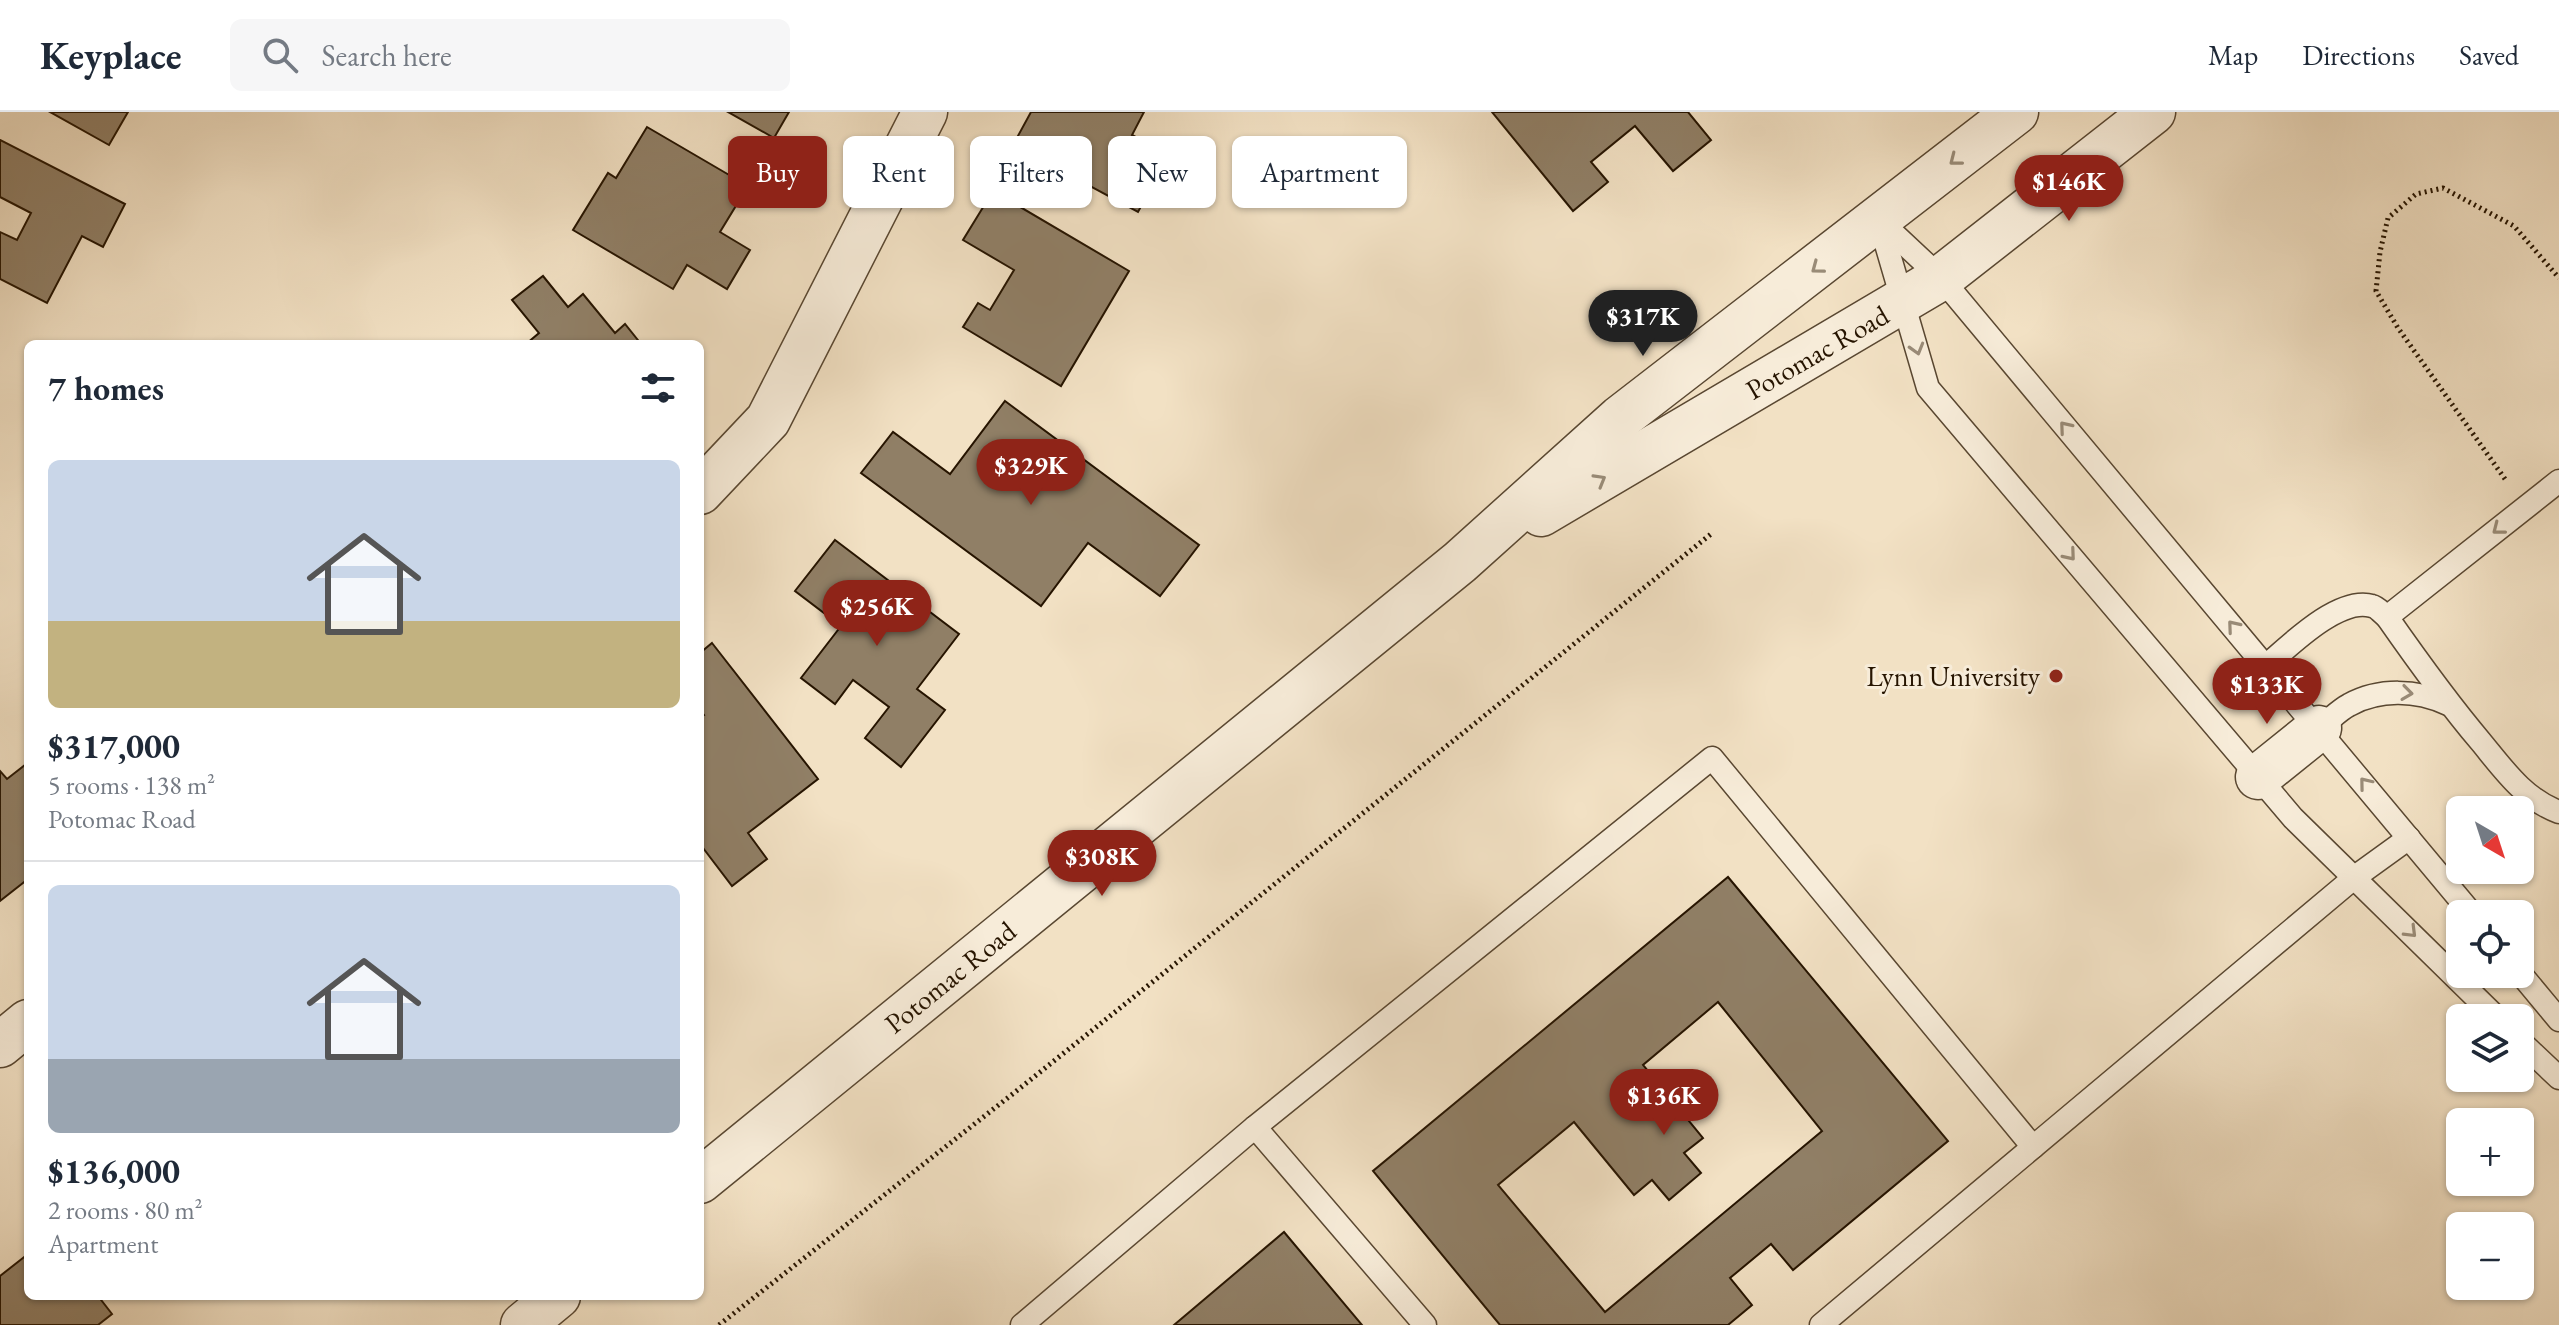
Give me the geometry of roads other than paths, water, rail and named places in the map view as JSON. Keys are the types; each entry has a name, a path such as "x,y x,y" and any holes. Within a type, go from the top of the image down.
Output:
{"street":[{"path":"704,488 768,420 925,112"},
{"name":"Potomac Road","path":"704,1178 1460,562 1620,418 2016,112"},
{"name":"Potomac Road","path":"1460,562 1941,278 2153,112"},
{"path":"2258,777 2319,728"},
{"path":"0,1045 24,1025"},
{"path":"523,1325 553,1300"}],"lane":[{"path":"1879,220 1941,278 2460,900"},
{"path":"1879,220 1928,388 2293,818 2483,1004"},
{"path":"2387,617 2559,481"},
{"path":"2266,666 2319,622 2349,607 2361,604 2374,606 2387,617 2448,704 2515,784 2529,796 2559,812"},
{"path":"2319,728 2349,705 2391,691 2433,697 2448,704"},
{"path":"1022,1325 1255,1127 1712,758 2033,1147"},
{"path":"1821,1325 2355,877 2409,838"},
{"path":"2532,988 2559,1020"},
{"path":"2534,1054 2559,1078"},
{"path":"1255,1127 1425,1325"}],"place":[{"name":"Lynn University","path":"2056,676"}]}
